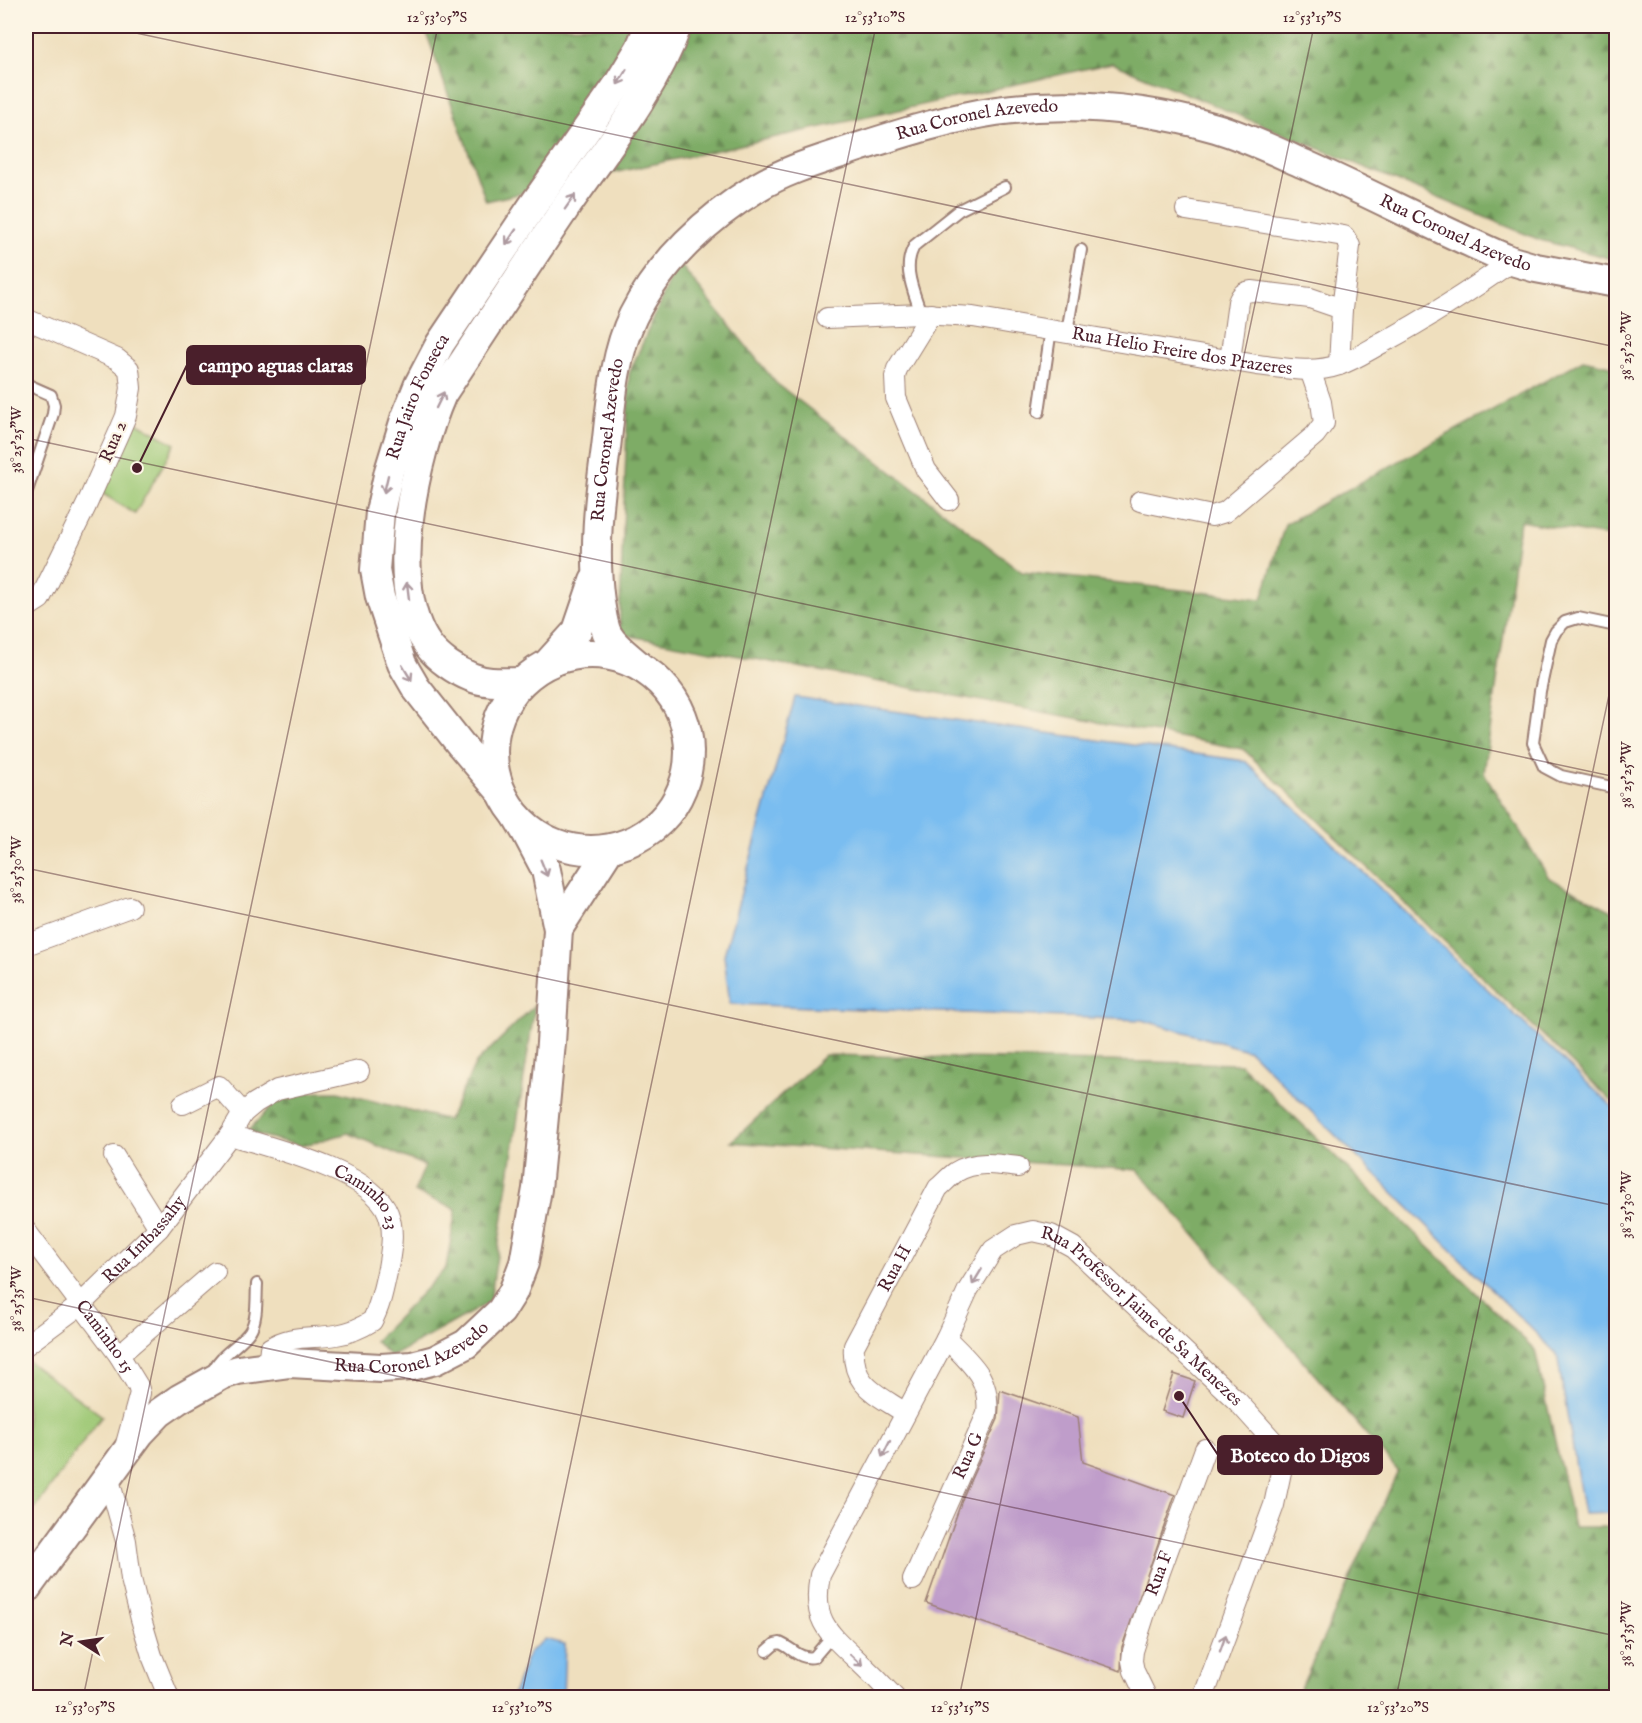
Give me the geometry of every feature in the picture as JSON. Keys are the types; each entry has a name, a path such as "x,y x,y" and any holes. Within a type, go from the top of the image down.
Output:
{"main road":[{"name":"Rua Jairo Fonseca","path":"501,792 416,688 402,664 380,597 375,570 380,512 389,471 405,419 419,384 440,344 617,86 640,48 649,26"},
{"name":"Rua Jairo Fonseca","path":"521,682 489,682 459,672 428,646 413,615 407,580 407,542 415,484 423,449 442,394 548,233 638,103 659,67 677,26"},
{"name":"Rua Coronel Azevedo","path":"596,573 600,505 612,402 623,344 633,316 660,273 697,233 759,186 825,158 921,128 996,111 1087,107 1131,110 1186,121 1236,135 1326,174 1512,261 1536,268 1617,283"},
{"path":"516,817 536,834 558,846 583,851 609,850 634,841 657,826 674,805 686,780 690,753 687,726 676,701 659,680 613,642 606,630 596,573"},
{"path":"558,929 546,870 528,834 501,792 493,764 494,734 504,706 521,682 548,663 577,631 596,573"},
{"path":"548,663 578,654 608,654 637,664"},
{"path":"558,929 609,850"},
{"name":"Rua Coronel Azevedo","path":"26,1589 116,1466 159,1413 209,1381 238,1370 290,1363 381,1368 412,1366 435,1360 466,1344 501,1311 513,1292 524,1263 537,1189 549,1066 558,929"}],"street":[{"path":"1186,210 1344,236 1350,246 1342,309 1339,365"},
{"name":"Rua Helio Freire dos Prazeres","path":"827,318 926,314 981,318 1230,360 1310,370 1339,365 1420,322 1469,292 1512,261"},
{"path":"1230,360 1238,302 1240,296 1245,292 1310,298 1342,309"},
{"path":"926,314 897,369 896,398 926,470 949,500"},
{"name":"Rua 2","path":"26,319 117,359 129,369 131,388 126,416 72,535 40,599 26,608"},
{"path":"1140,501 1212,516 1219,516 1225,512 1315,435 1324,423 1321,402 1310,370"},
{"path":"26,945 130,907"},
{"name":"Rua Imbassahy","path":"26,1346 80,1305 159,1228 230,1135 243,1113 270,1093 359,1071"},
{"path":"183,1104 219,1086 243,1113"},
{"name":"Caminho 23","path":"230,1135 315,1162 354,1180 381,1202 388,1211 392,1224 391,1253 372,1321 335,1335 295,1337 279,1342 270,1348 268,1365"},
{"path":"114,1156 159,1228"},
{"name":"Rua H","path":"905,1413 865,1385 856,1374 853,1360 854,1346 938,1188 957,1172 976,1164 996,1163 1018,1167"},
{"name":"Caminho 15","path":"26,1231 119,1355 138,1386 140,1393 116,1466"},
{"name":"Rua Professor Jaime de Sa Menezes","path":"895,1698 831,1637 820,1618 816,1595 820,1575 946,1338 968,1290 993,1250 1016,1235 1033,1231 1051,1235 1073,1247 1238,1402 1273,1440 1280,1453 1281,1472 1274,1505 1203,1698"},
{"path":"119,1355 215,1272"},
{"name":"Rua G","path":"913,1580 987,1414 987,1393 981,1375 946,1338"},
{"name":"Rua F","path":"1147,1698 1134,1671 1132,1661 1134,1652 1146,1610 1205,1449"},
{"path":"116,1466 131,1579 152,1656 169,1698"}],"lane":[{"path":"926,314 907,267 915,245 959,210 1005,187"},
{"path":"1040,412 1081,250"},
{"path":"26,384 51,395 54,405 26,494"},
{"path":"1617,626 1578,618 1565,622 1556,631 1551,640 1540,691 1533,744 1544,766 1561,776 1617,788"},
{"path":"209,1381 219,1359 250,1330 255,1315 257,1284"},
{"path":"767,1651 780,1643 801,1656 810,1658 814,1657 831,1637"}],"green space":[{"path":"424,26 1616,26 1616,260 1540,240 1112,63 486,201"},
{"path":"678,262 776,383 1022,572 1262,599 1285,524 1583,360 1616,367 1616,532 1611,537 1520,521 1484,773 1549,878 1616,913 1616,1105 1243,749 619,634 629,374"},
{"path":"136,422 175,444 135,514 100,492"},
{"path":"535,1005 490,1302 391,1357 375,1341 446,1268 456,1209 414,1192 425,1166 348,1133 301,1146 247,1132 284,1093 338,1092 448,1120 476,1063"},
{"path":"825,1055 1240,1064 1535,1350 1574,1527 1616,1527 1616,1697 1297,1697 1398,1471 1138,1170 731,1142"},
{"path":"26,1360 102,1416 26,1521"}],"water":[{"path":"795,697 1245,761 1616,1110 1616,1513 1584,1514 1557,1354 1250,1051 1142,1020 730,1004 724,955"},
{"path":"545,1639 565,1644 563,1697 512,1697 529,1652"}],"building":[{"path":"1174,1374 1195,1381 1183,1418 1162,1411"},
{"path":"1000,1390 1078,1417 1083,1462 1175,1495 1122,1647 1121,1671 926,1603 963,1497 998,1419"}],"place":[{"name":"campo aguas claras","path":"137,468"},
{"name":"Boteco do Digos","path":"1179,1396"}]}
